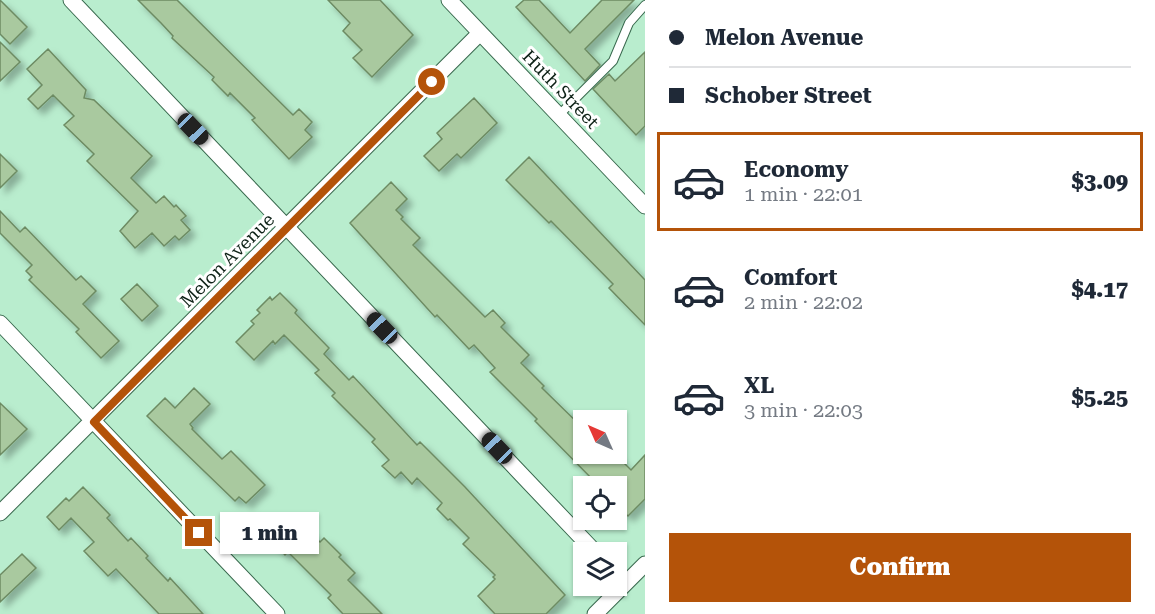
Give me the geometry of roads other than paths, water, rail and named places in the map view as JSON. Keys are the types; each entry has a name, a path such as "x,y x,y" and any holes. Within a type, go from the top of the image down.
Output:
{"street":[{"path":"71,0 586,542"},
{"name":"Huth Street","path":"449,0 645,206"},
{"name":"Melon Avenue","path":"0,513 94,422 480,33"},
{"path":"0,323 277,614"},
{"path":"627,575 645,564"},
{"path":"595,614 608,596"}],"lane":[{"path":"559,115 614,61 629,23 645,5"}]}
